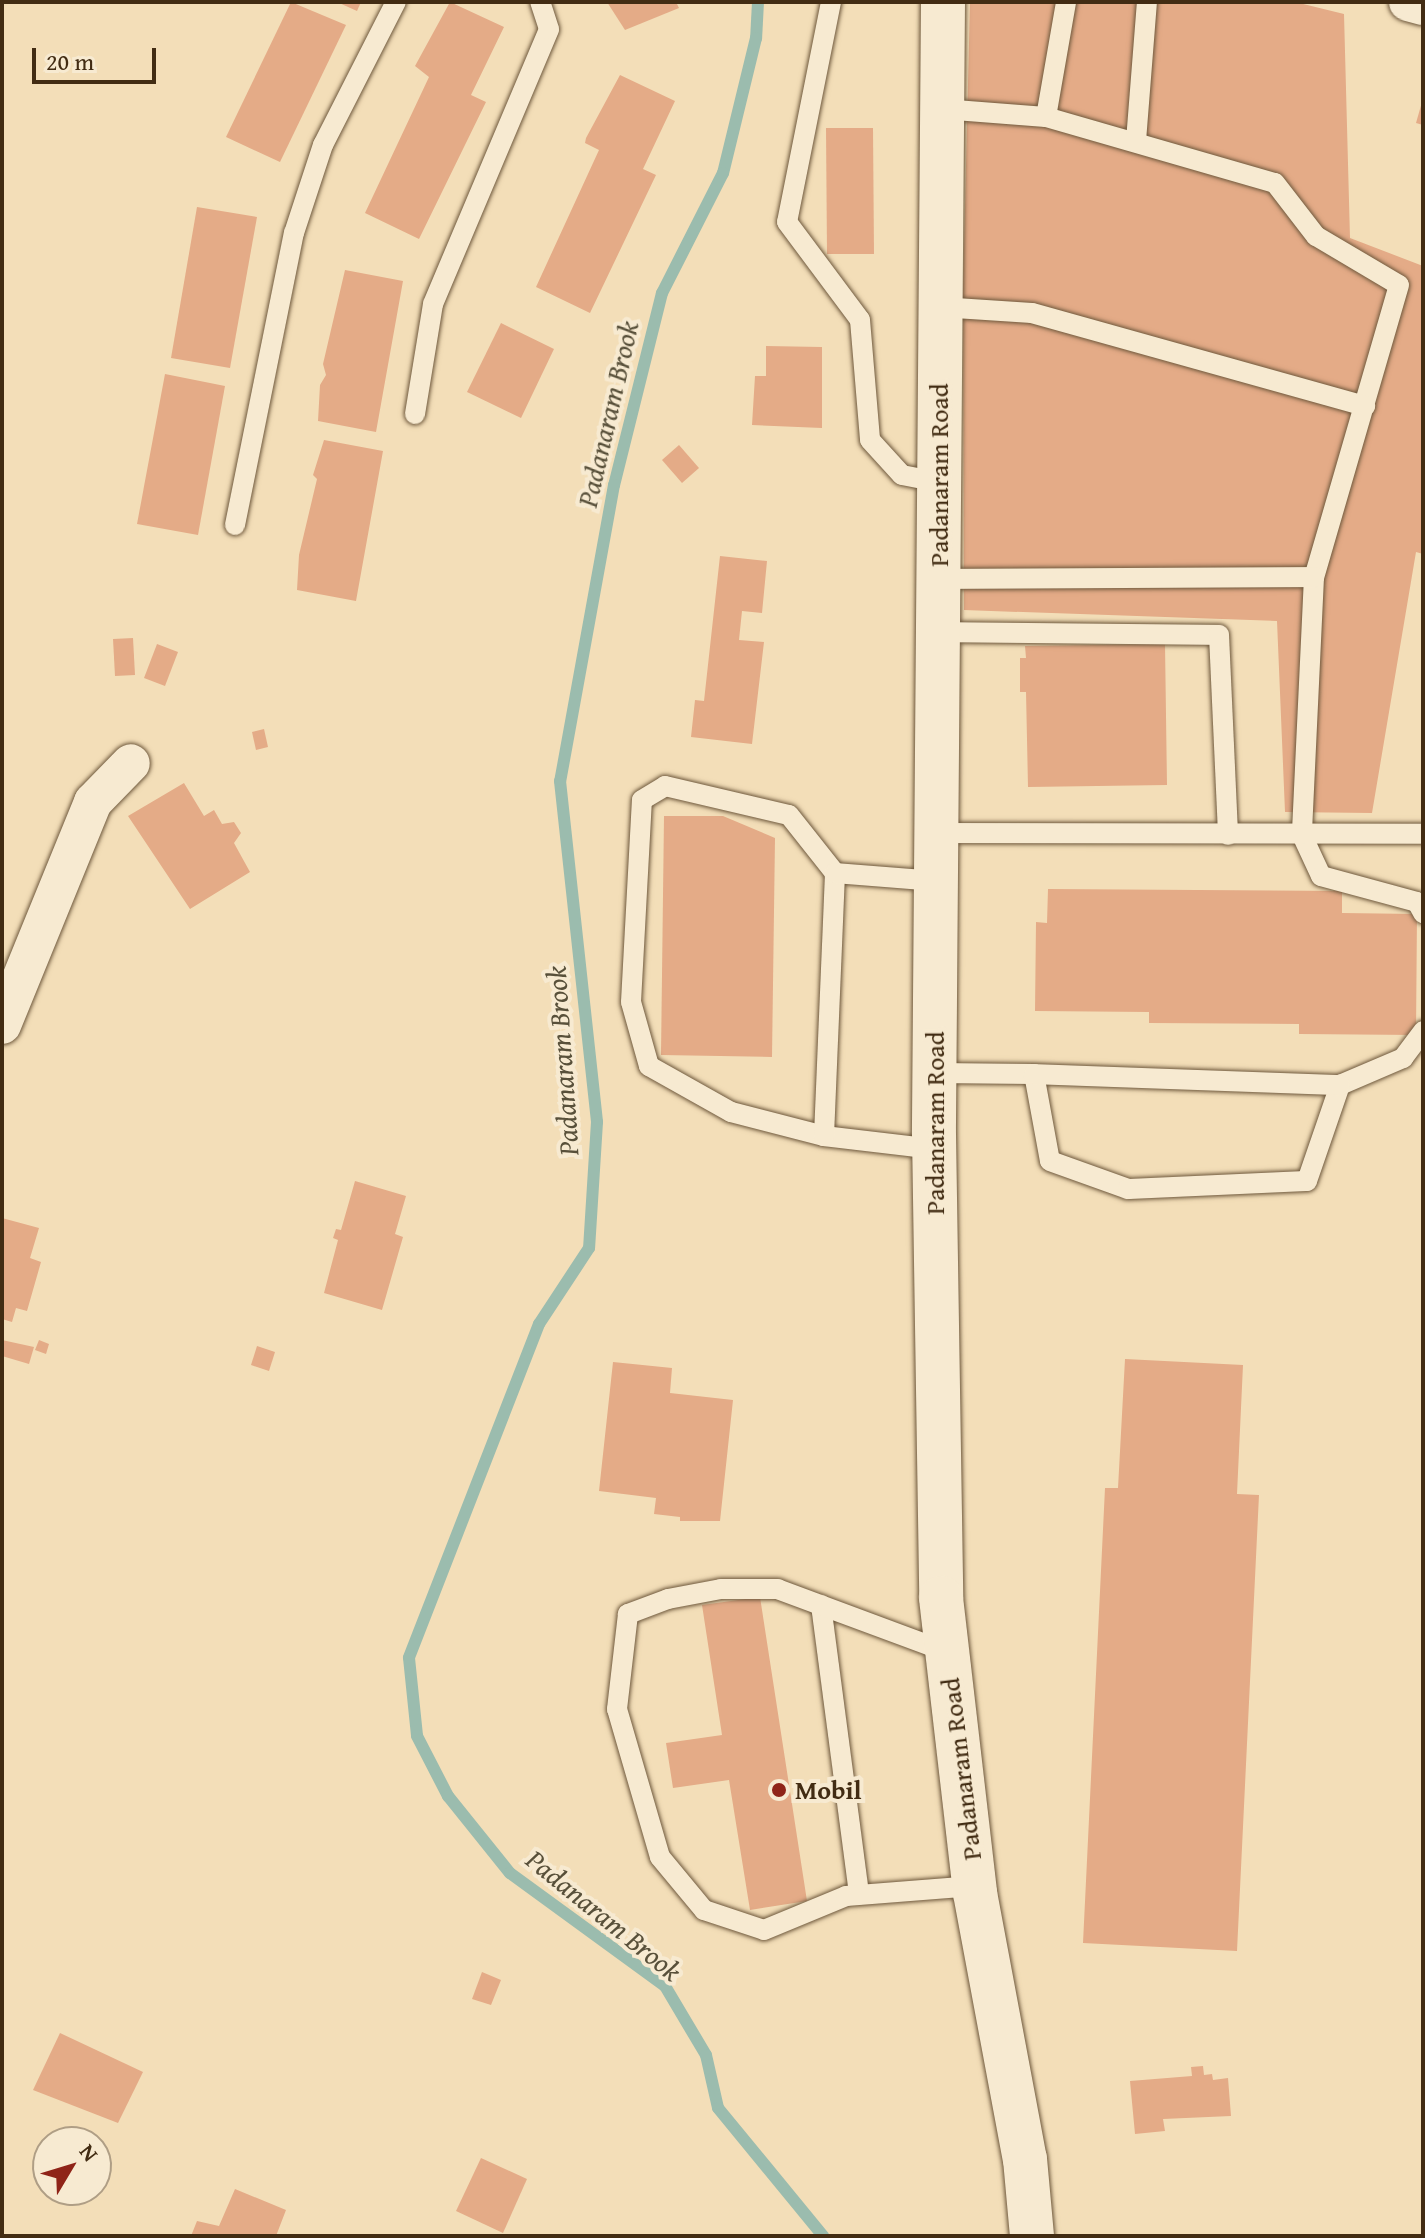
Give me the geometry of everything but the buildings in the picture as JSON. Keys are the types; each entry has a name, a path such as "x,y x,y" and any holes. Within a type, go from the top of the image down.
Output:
{"main road":[{"name":"Padanaram Road","path":"943,2 934,1073 941,1598 974,1886 1025,2159 1032,2236"}],"street":[{"path":"1408,2 1423,6"},
{"path":"2,1025 93,802 131,763"}],"lane":[{"path":"235,525 294,233 323,145 396,2"},
{"path":"415,414 433,304 549,29 540,2"},
{"path":"831,2 787,222 860,320 870,440 902,475 939,482"},
{"path":"1046,117 1066,2"},
{"path":"1136,141 1147,2"},
{"path":"942,109 1046,117 1275,183 1316,236 1399,285 1314,577 1302,835 1321,876 1417,902 1423,913"},
{"path":"940,307 1032,313 1365,406"},
{"path":"938,579 1314,577"},
{"path":"938,632 1219,635 1228,835"},
{"path":"824,1136 835,873 789,815 665,786 642,800 631,1002 649,1066 731,1112 824,1136 934,1149"},
{"path":"936,833 1423,834"},
{"path":"835,873 936,881"},
{"path":"934,1073 1340,1085 1403,1058 1423,1031"},
{"path":"1034,1074 1050,1161 1128,1189 1307,1181 1340,1085"},
{"path":"947,1652 778,1589 721,1589 628,1614 617,1709 660,1857 704,1910 764,1930 859,1895 974,1886"},
{"path":"821,1605 859,1895"}],"waterway":[{"name":"Padanaram Brook","path":"758,2 756,38 723,173 662,293 614,485 560,781 597,1122 589,1248 539,1324 409,1658 417,1736 448,1796 510,1873 665,1986 706,2055 718,2108 823,2236"}],"place":[{"name":"Mobil","path":"779,1790"}]}
